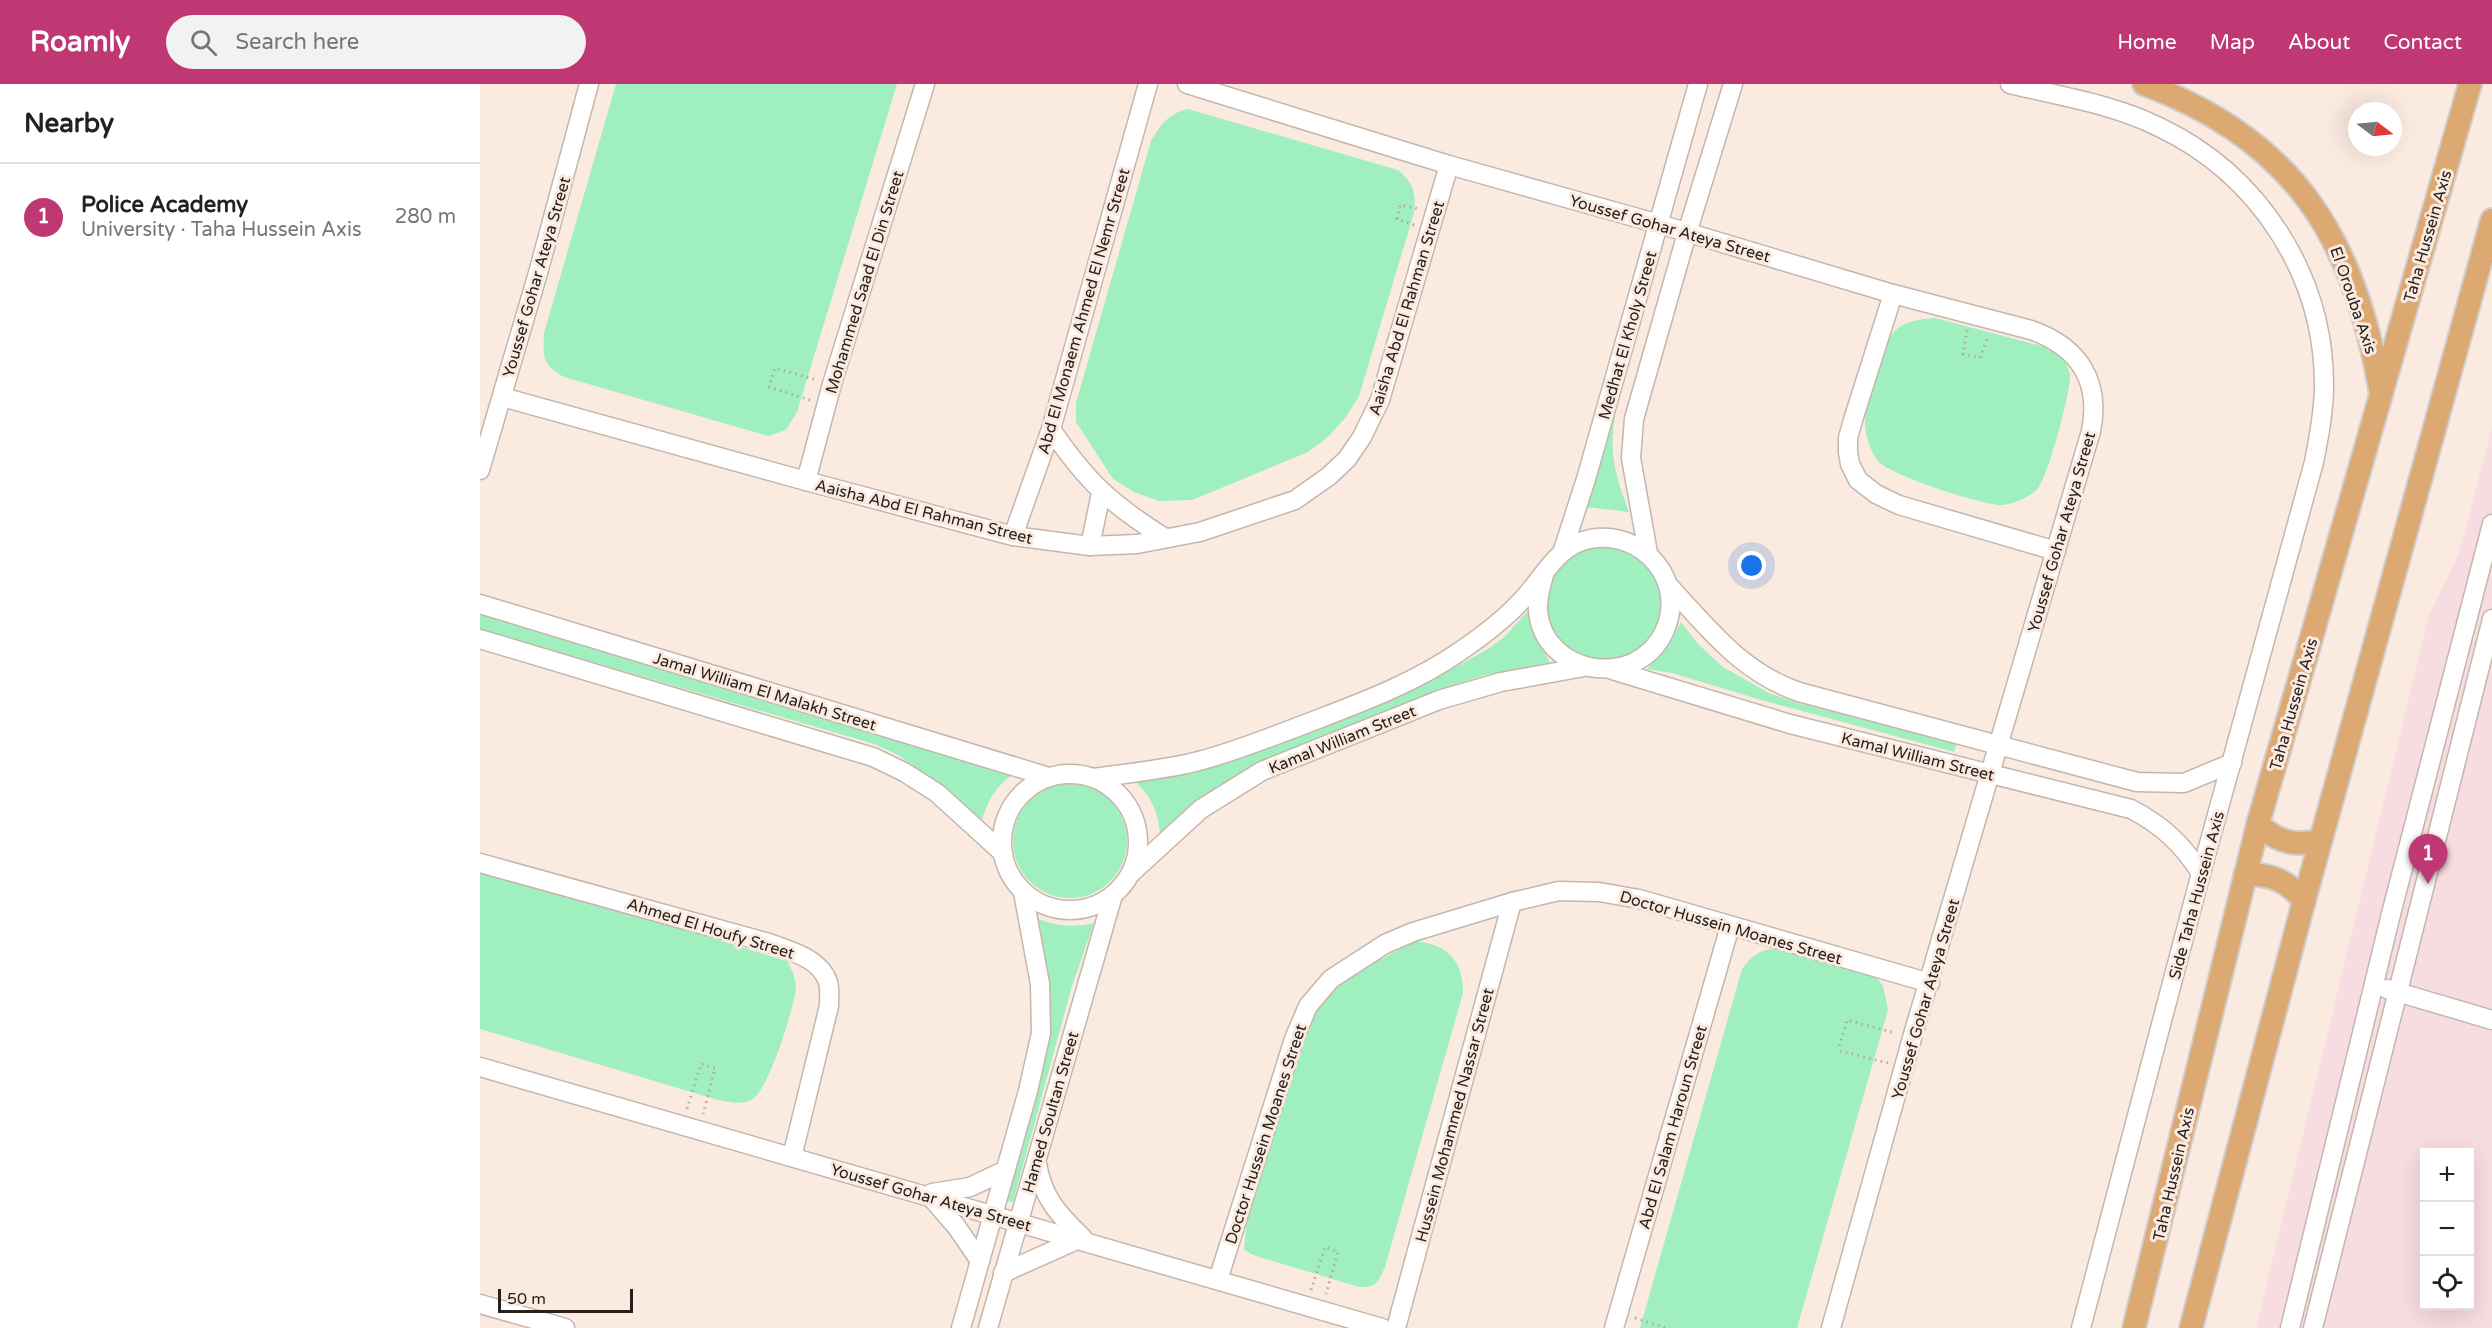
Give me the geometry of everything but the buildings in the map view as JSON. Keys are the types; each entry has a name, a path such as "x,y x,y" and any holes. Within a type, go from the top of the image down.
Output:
{"main road":[{"name":"El Orouba Axis","path":"2144,84 2202,109 2228,125 2272,159 2310,200 2330,232 2346,265 2368,332 2382,396"},
{"name":"Taha Hussein Axis","path":"2134,1328 2258,824 2470,84"},
{"path":"2191,1328 2304,901 2492,220"},
{"path":"2258,824 2268,833 2294,844 2321,840"},
{"path":"2245,875 2272,876 2295,890 2304,901"}],"street":[{"name":"Youssef Gohar Ateya Street","path":"480,470 589,84"},
{"name":"Mohammed Saad El Din Street","path":"806,481 832,384 925,84"},
{"name":"Abd El Monaem Ahmed El Nemr Street","path":"1013,536 1051,429 1148,84"},
{"name":"Youssef Gohar Ateya Street","path":"1187,84 1449,165 1659,224 1893,294 2040,333 2063,345 2075,356 2085,371 2094,403 2091,431 1912,1038 1831,1328"},
{"name":"Medhat El Kholy Street","path":"1563,550 1586,479 1698,84"},
{"name":"Medhat El Kholy Street","path":"1648,553 1634,475 1631,439 1639,397 1733,84"},
{"name":"Side Taha Hussein Axis","path":"2010,84 2119,112 2157,126 2193,145 2226,169 2254,198 2279,231 2299,267 2315,315 2321,345 2324,386 2321,426 2314,462 2201,873 2081,1328"},
{"name":"Aaisha Abd El Rahman Street","path":"502,397 1013,536 1090,546 1137,544 1200,532 1295,500 1329,476 1347,459 1362,436 1380,400 1449,165"},
{"path":"1893,294 1848,438 1850,464 1858,480 1876,494 1899,505 2056,551"},
{"path":"1051,429 1077,466 1101,493 1129,515 1165,538"},
{"path":"1090,546 1101,493"},
{"path":"2290,1328 2391,914 2492,524"},
{"path":"1610,537 1630,542 1648,553 1660,568 1668,585 1670,609 1664,633 1655,647 1643,658 1628,666 1612,670 1584,667 1568,659 1553,646 1543,630 1538,612 1544,575 1563,550 1588,539 1610,537"},
{"name":"Kamal William Street","path":"1094,778 1158,770 1198,761 1290,729 1396,687 1458,653 1494,626 1544,575"},
{"name":"Kamal William Street","path":"1668,585 1721,642 1754,671 1774,684 2114,777 2160,784 2184,783 2232,763"},
{"name":"Jamal William El Malakh Street","path":"480,604 1049,777"},
{"path":"2313,1328 2492,619"},
{"name":"Jamal William El Malakh Street","path":"480,639 873,757 904,772 937,793 1003,853"},
{"name":"Kamal William Street","path":"1130,874 1201,809 1262,771 1439,700 1501,682 1584,667"},
{"name":"Kamal William Street","path":"1612,670 1790,724 2131,809 2154,820 2174,837 2201,873"},
{"path":"2440,728 2463,734"},
{"path":"1072,774 1094,778 1118,793 1134,817 1138,846 1130,874 1113,895 1096,905 1077,910 1058,909 1039,903 1023,892 1010,874 1003,853 1003,829 1012,806 1028,788 1049,777 1072,774"},
{"name":"Ahmed El Houfy Street","path":"480,862 769,943 802,955 818,967 828,982 830,1006 792,1156"},
{"name":"Doctor Hussein Moanes Street","path":"1218,1280 1274,1099 1308,1006 1331,979 1385,944 1433,926 1512,902 1559,891 1599,892 1639,899 1930,983"},
{"name":"Hamed Soultan Street","path":"961,1328 1037,1059 1041,1033 1040,984 1023,892"},
{"name":"Hamed Soultan Street","path":"987,1328 1113,895"},
{"name":"Hussein Mohammed Nassar Street","path":"1396,1328 1512,902"},
{"name":"Abd El Salam Haroun Street","path":"1616,1321 1730,926"},
{"path":"2375,986 2492,1020"},
{"name":"Youssef Gohar Ateya Street","path":"480,1067 1019,1221 1382,1328"},
{"path":"1003,1274 1082,1240 1052,1206 1040,1183 1036,1160"},
{"path":"926,1195 970,1187 1006,1170"},
{"path":"926,1195 956,1226 980,1261"},
{"path":"480,1304 565,1328"}],"path":[{"path":"1400,205 1432,221 1397,219 1400,205"},
{"path":"1971,315 1962,353 1979,359 1994,321"},
{"path":"826,405 769,389 774,369 832,384"},
{"path":"1904,1068 1839,1050 1845,1022 1849,1020 1912,1038"},
{"path":"702,1064 716,1069 690,1127 702,1064"},
{"path":"1323,1247 1337,1251 1314,1308 1323,1247"},
{"path":"1616,1321 1666,1328"}],"shaded area":[{"path":"2492,428 2492,1328 2256,1328 2429,615 2459,554"}],"green space":[{"path":"616,84 897,84 797,412 786,430 768,436 564,377 551,368 545,360 544,333"},
{"path":"1188,109 1398,170 1411,184 1415,206 1359,396 1346,417 1327,438 1308,452 1192,500 1159,501 1134,492 1113,479 1076,422 1076,403 1151,141 1166,120"},
{"path":"1935,318 2049,348 2060,356 2067,366 2070,375 2067,398 2047,468 2038,488 2021,500 2005,505 1991,504 1936,488 1886,467 1878,461 1872,451 1866,432 1866,409 1872,381 1887,341 1897,329 1907,323"},
{"path":"1612,403 1617,405 1613,434 1614,459 1619,484 1629,512 1577,506"},
{"path":"1604,547 1626,551 1636,556 1652,572 1657,582 1661,604 1657,626 1652,636 1636,652 1626,657 1604,661 1582,657 1572,652 1556,636 1551,626 1547,604 1551,582 1556,572 1572,556 1582,551"},
{"path":"1531,608 1537,637 1551,664 1485,675 1448,687 1252,766 1215,790 1160,839 1154,807 1135,781 1191,774 1226,763 1443,674 1488,649 1504,637"},
{"path":"480,612 1020,770 1004,781 993,794 985,810 980,829 946,789 898,755 874,744 480,629"},
{"path":"1681,622 1699,645 1723,667 1769,693 1798,703 1957,743 1954,752 1761,700 1672,673 1647,669 1670,642"},
{"path":"1070,784 1092,788 1110,801 1123,819 1127,841 1123,863 1110,881 1092,894 1070,898 1048,894 1030,881 1017,863 1013,841 1017,819 1030,801 1048,788"},
{"path":"480,868 787,961 795,980 795,997 774,1063 760,1091 754,1098 745,1102 718,1100 480,1029"},
{"path":"1034,917 1063,925 1094,923 1072,986 1013,1202 1001,1200 1047,972"},
{"path":"1416,941 1437,946 1452,956 1460,972 1463,993 1381,1277 1373,1285 1359,1287 1253,1255 1244,1250 1246,1226 1305,1025 1329,989 1348,976"},
{"path":"1776,948 1877,978 1883,986 1888,1010 1797,1328 1640,1328 1742,969 1757,954"}],"place":[{"name":"Police Academy","path":"2428,884"}]}
